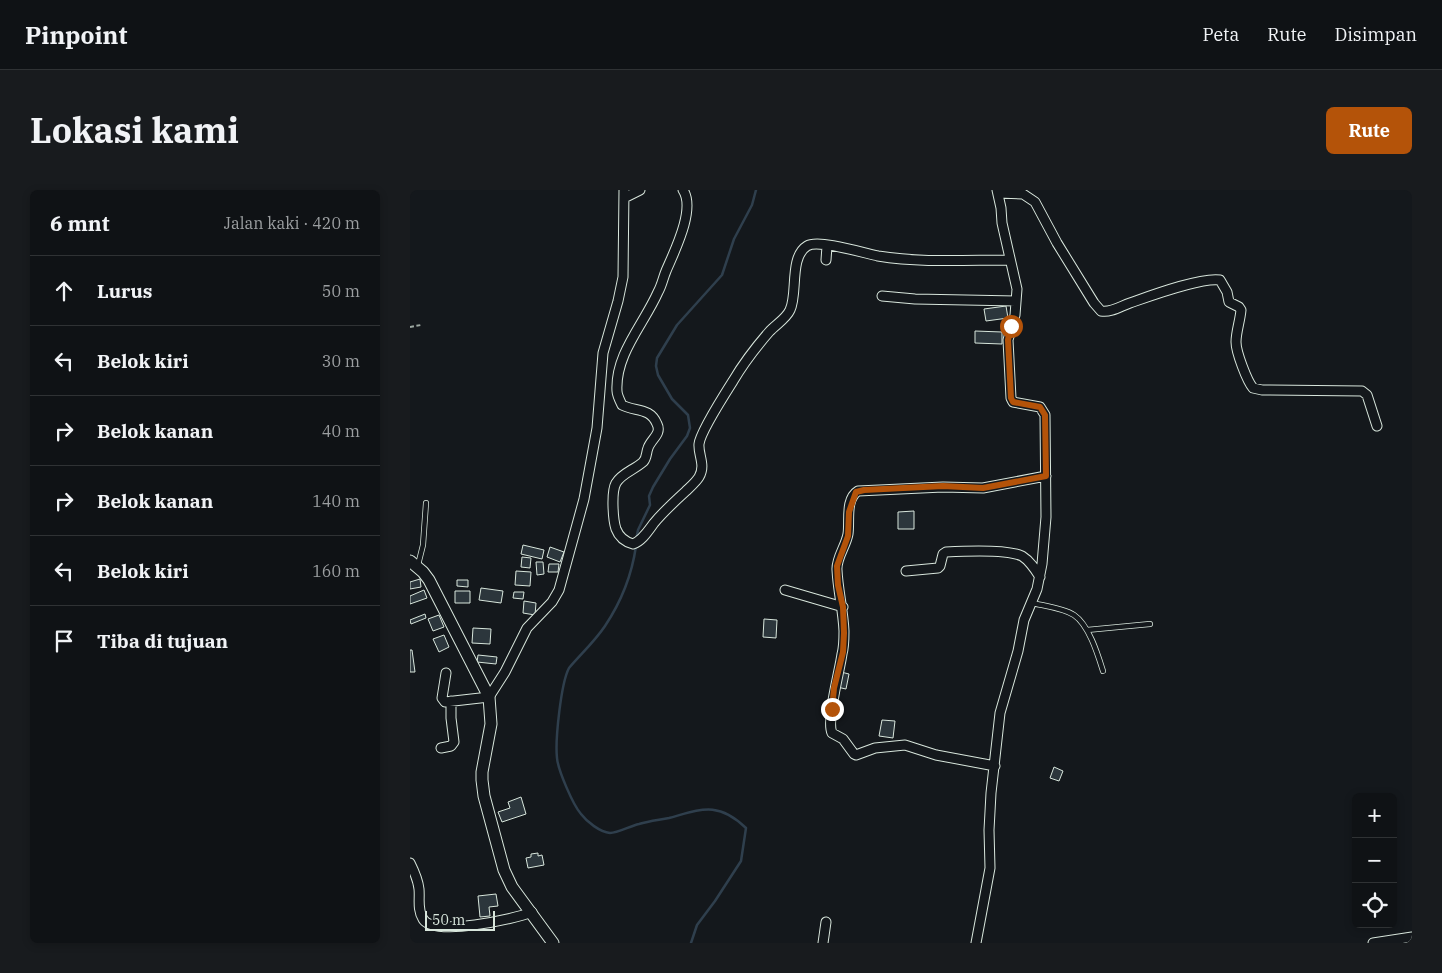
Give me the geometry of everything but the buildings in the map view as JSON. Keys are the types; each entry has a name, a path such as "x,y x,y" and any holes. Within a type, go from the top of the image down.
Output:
{"street":[{"path":"489,697 505,672 527,628 552,602 569,556 584,499 593,454 603,353 623,277 624,194 640,190"},
{"path":"683,190 687,208 685,223 659,292 634,334 619,368 616,392 622,405 646,412 654,419 658,427 658,433 648,446 645,460 622,476 614,487 613,499 616,528 622,537 631,544 640,541 656,520 698,479 702,464 699,444 701,438 718,404 747,359 769,332 789,312 792,305 797,264 803,251 810,245 908,259 938,261 1010,260"},
{"path":"976,943 990,868 989,830 1000,713 1018,651 1024,620 1040,577 1046,533 1045,415 1040,407 1013,402 1011,398 1008,340 1015,315 1017,283 1010,260 997,191 1023,194 1035,202 1057,243 1094,303 1101,311 1108,311 1196,283 1220,280 1227,292 1229,302 1241,310 1236,347 1248,380 1254,388 1262,390 1362,391 1367,396 1377,426"},
{"path":"826,260 827,246"},
{"path":"882,296 915,299 1016,301"},
{"path":"995,766 936,756 905,745 875,748 855,755 843,739 832,733 830,727 834,688 843,652 843,607 838,585 837,566 848,536 849,512 856,492 943,486 983,488 1046,476"},
{"path":"906,571 938,568 943,554 946,552 983,551 1022,556 1030,562 1040,577"},
{"path":"414,563 429,580 439,597 489,697 491,724 482,772 484,796 504,870 512,887 553,943"},
{"path":"785,590 843,607"},
{"path":"446,673 442,698 444,702 489,697"},
{"path":"441,748 451,746 454,742 451,718 452,701"},
{"path":"410,863 420,912 425,922 431,925 454,928 512,918 532,912"},
{"path":"823,943 826,922"},
{"path":"1373,943 1412,937"}],"lane":[{"path":"414,563 423,545 426,503"},
{"path":"1030,603 1076,616 1087,630 1103,671"},
{"path":"1087,630 1150,624"}],"path":[{"path":"410,327 421,325"}],"waterway":[{"path":"636,540 638,530 650,505 649,496 653,487 687,436 690,428 688,415 672,399 658,375 657,358 677,325 722,275 734,239 752,205 756,190"},
{"path":"636,546 629,577 611,617 601,632 569,668 566,675 559,712 557,758 563,779 578,810 587,820 602,831 613,833 643,823 700,810 718,811 727,814 746,828 741,861 697,925 691,943"}],"route":[{"path":"832,709 834,688 843,652 844,633 843,607 838,585 837,566 848,536 850,505 856,492 943,486 983,488 1046,476 1045,415 1040,407 1013,402 1011,398 1008,340 1011,326"}]}
